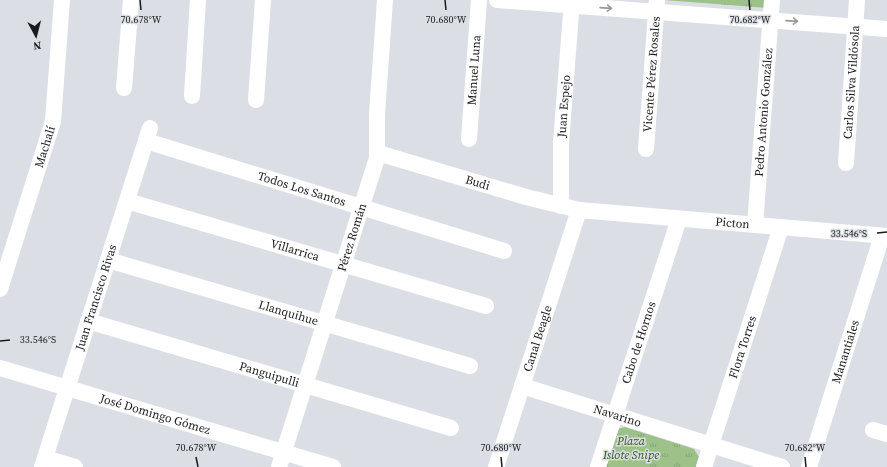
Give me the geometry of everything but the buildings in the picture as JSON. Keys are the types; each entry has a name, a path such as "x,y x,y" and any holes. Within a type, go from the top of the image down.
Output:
{"street":[{"name":"Machalí","path":"0,289 53,120 62,0"},
{"path":"124,88 131,0"},
{"path":"192,96 198,0"},
{"path":"256,100 263,0"},
{"name":"Pérez Román","path":"281,460 378,153 377,114 385,0"},
{"name":"Manuel Luna","path":"469,139 478,0"},
{"path":"497,0 656,6 770,20 887,29"},
{"name":"Pedro Antonio González","path":"755,225 772,0"},
{"name":"Carlos Silva Vildósola","path":"846,164 857,0"},
{"name":"Juan Espejo","path":"561,206 561,143 572,3"},
{"name":"Vicente Pérez Rosales","path":"646,149 656,6"},
{"name":"Juan Francisco Rivas","path":"43,462 148,134"},
{"name":"Todos Los Santos","path":"148,134 361,207 504,251"},
{"name":"Budi","path":"378,153 579,210"},
{"name":"Villarrica","path":"126,201 486,306"},
{"name":"Picton","path":"579,210 885,236"},
{"name":"Canal Beagle","path":"496,467 579,210"},
{"name":"Cabo de Hornos","path":"598,467 678,218"},
{"name":"Flora Torres","path":"704,467 781,227"},
{"name":"Manantiales","path":"809,467 885,236"},
{"name":"Llanquihue","path":"108,260 470,366"},
{"name":"Panguipulli","path":"88,321 451,428"},
{"name":"José Domingo Gómez","path":"0,368 67,388 281,460 334,467"},
{"name":"Navarino","path":"522,386 782,467"},
{"path":"43,462 76,467"}],"green space":[{"path":"664,0 767,0 766,8"},
{"name":"Plaza Islote Snipe","path":"625,427 694,449 699,457 696,467 606,467 618,429"},
{"path":"629,454 638,467 610,467"}]}
